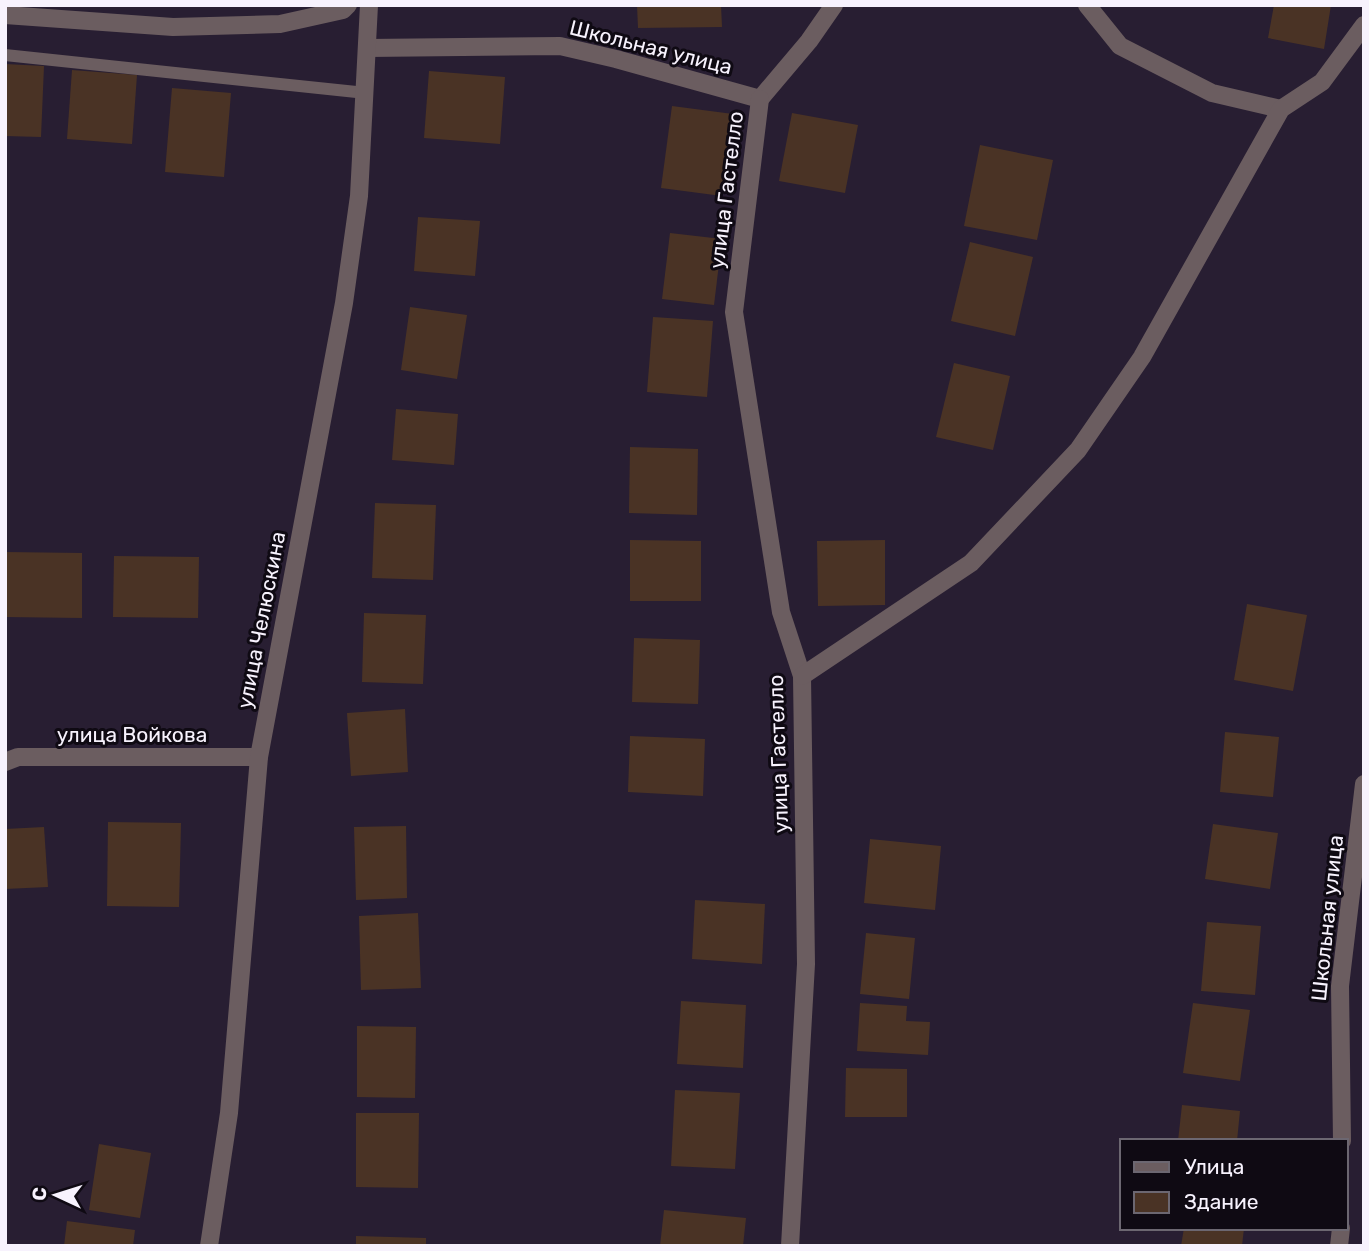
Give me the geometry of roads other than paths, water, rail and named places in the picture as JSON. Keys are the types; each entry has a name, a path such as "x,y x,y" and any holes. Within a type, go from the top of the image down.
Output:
{"street":[{"name":"улица Челюскина","path":"209,1246 229,1113 259,757 344,303 359,196 369,5"},
{"path":"760,99 809,41 834,5"},
{"path":"1087,5 1120,46 1212,93 1281,109"},
{"path":"5,15 173,27 280,24 343,7"},
{"path":"802,676 971,563 1078,450 1142,356 1281,109 1322,82 1364,24"},
{"name":"Школьная улица","path":"368,48 560,46 760,99"},
{"name":"улица Гастелло","path":"760,99 734,312 781,612 802,676 806,964 790,1246"},
{"name":"улица Войкова","path":"5,762 18,757 259,757"},
{"name":"Школьная улица","path":"1342,1139 1340,986 1364,784"}],"lane":[{"path":"5,55 366,93"}]}
